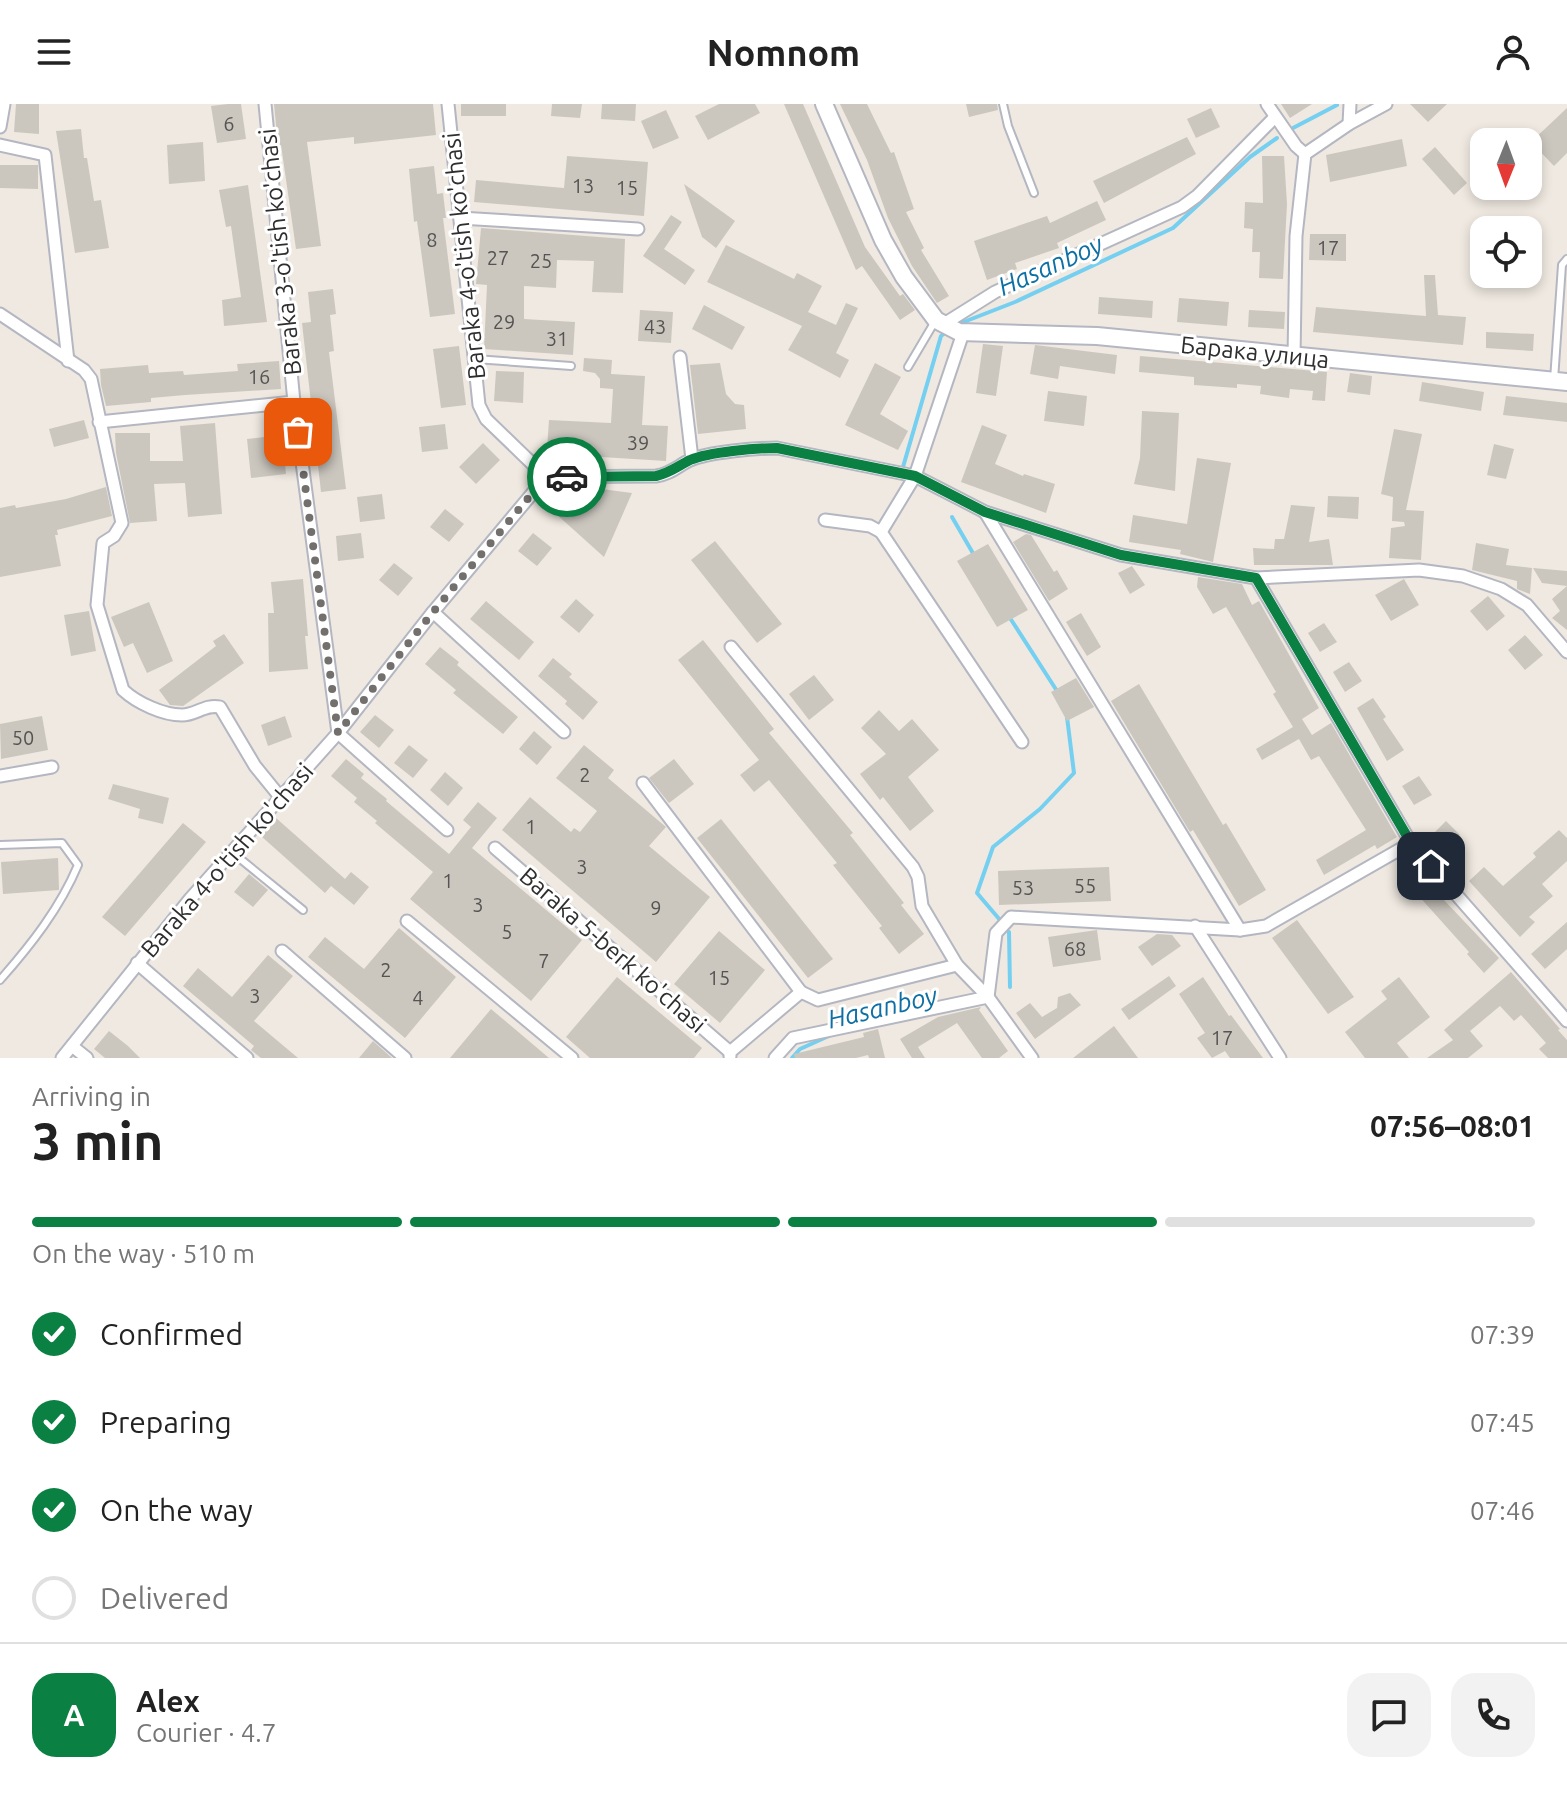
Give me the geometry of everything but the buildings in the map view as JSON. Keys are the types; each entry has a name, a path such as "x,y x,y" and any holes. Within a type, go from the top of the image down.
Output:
{"main road":[{"path":"824,104 883,240 914,292 950,327"},
{"name":"Барака улица","path":"950,327 1097,336 1561,381"}],"street":[{"path":"0,123 4,104"},
{"name":"Baraka 3-o'tish ko'chasi","path":"265,104 294,402 338,733"},
{"name":"Baraka 4-o'tish ko'chasi","path":"62,1058 137,963 338,733 433,612 546,477 486,419 479,405 448,104"},
{"path":"1267,104 1305,154"},
{"path":"1349,124 1350,104"},
{"path":"1294,357 1296,236 1305,154 1349,124 1386,104"},
{"path":"881,532 915,476 950,327 995,292 1182,207 1197,196 1275,117"},
{"path":"0,145 45,155 68,361"},
{"path":"460,218 638,229"},
{"path":"0,314 84,370 91,379 122,523 114,536 103,543 97,605 123,690 132,699 184,715 209,705 220,707 255,766 281,798"},
{"path":"680,357 692,459"},
{"path":"99,422 294,402"},
{"path":"546,477 656,476 669,474 692,459 758,448 777,448 915,476 985,512 1121,555 1256,578 1419,570 1463,576 1501,589 1527,605 1567,652"},
{"path":"985,512 1240,930"},
{"path":"825,520 870,526 881,532 1022,742"},
{"path":"1256,578 1411,843 1567,1021"},
{"path":"433,612 564,732"},
{"path":"731,647 913,867 918,877 922,906 957,965 988,997 1032,1058"},
{"path":"338,733 447,830"},
{"path":"0,776 52,767"},
{"path":"643,783 801,992 818,1000 957,965"},
{"path":"988,997 996,933 1011,917 1240,930 1266,926 1411,843"},
{"name":"Baraka 5-berk ko'chasi","path":"495,848 730,1055"},
{"path":"407,921 572,1058"},
{"path":"1195,926 1280,1058"},
{"path":"282,951 405,1058"},
{"path":"137,963 247,1058"},
{"path":"730,1055 801,992"},
{"path":"775,1058 793,1038 988,997"},
{"path":"72,1046 87,1058"}],"lane":[{"path":"1003,104 1008,126 1034,193"},
{"path":"1561,381 1562,265 1567,259"},
{"path":"908,367 950,327"},
{"path":"475,359 571,366"},
{"path":"0,845 62,843 78,865 34,941 0,980"},
{"path":"233,853 303,910"}],"waterway":[{"name":"Hasanboy","path":"1293,128 1337,105"},
{"name":"Hasanboy","path":"956,325 1015,302 1173,228 1250,157 1277,138"},
{"name":"Hasanboy","path":"903,467 941,336 949,330"},
{"name":"Hasanboy","path":"952,517 974,555"},
{"name":"Hasanboy","path":"1010,618 1057,691"},
{"name":"Hasanboy","path":"1000,920 977,893 993,847 1040,809 1074,773 1067,717"},
{"name":"Hasanboy","path":"1009,932 1010,987"},
{"name":"Hasanboy","path":"792,1058 800,1049 831,1035"}],"way so far":[{"path":"298,432 338,733 433,612 546,477 567,477"}],"route":[{"path":"567,477 656,476 669,474 692,459 758,448 777,448 915,476 985,512 1121,555 1256,578 1411,843 1431,866"}]}
